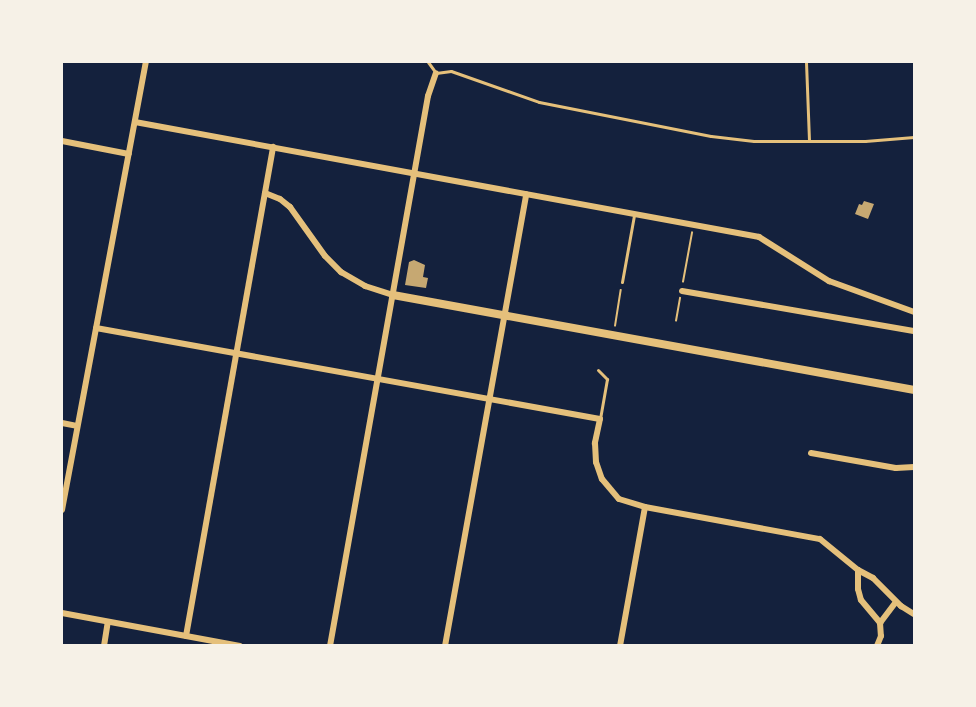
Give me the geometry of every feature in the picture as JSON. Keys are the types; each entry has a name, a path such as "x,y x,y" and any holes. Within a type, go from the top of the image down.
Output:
{"street":[{"path":"62,510 146,62"},
{"path":"330,645 428,96 436,73"},
{"path":"135,122 762,238 829,281 915,312"},
{"path":"62,141 129,154"},
{"path":"186,636 273,147"},
{"path":"265,194 280,199 290,207 325,256 341,272 365,286 393,295 915,390"},
{"path":"445,645 526,194"},
{"path":"682,291 915,331"},
{"path":"96,328 600,420 594,450 602,478 619,498 645,507 820,540 858,570 873,578 896,602 915,614"},
{"path":"62,423 77,426"},
{"path":"811,453 896,468 915,467"},
{"path":"620,645 645,507"},
{"path":"858,570 858,589 861,600 880,623 881,636 877,645"},
{"path":"880,623 896,602"},
{"path":"62,613 216,643 240,645"},
{"path":"104,645 108,622"}],"lane":[{"path":"428,62 436,73 451,71 539,102 711,136 754,141 915,137"},
{"path":"806,62 809,140"},
{"path":"622,282 635,213"},
{"path":"598,370 607,379 600,420"}],"path":[{"path":"676,321 694,224"},
{"path":"615,324 622,282"}],"building":[{"path":"864,201 874,204 868,219 855,214 859,204 862,205"},
{"path":"414,260 425,265 423,277 428,278 426,288 405,285 409,262"}]}
